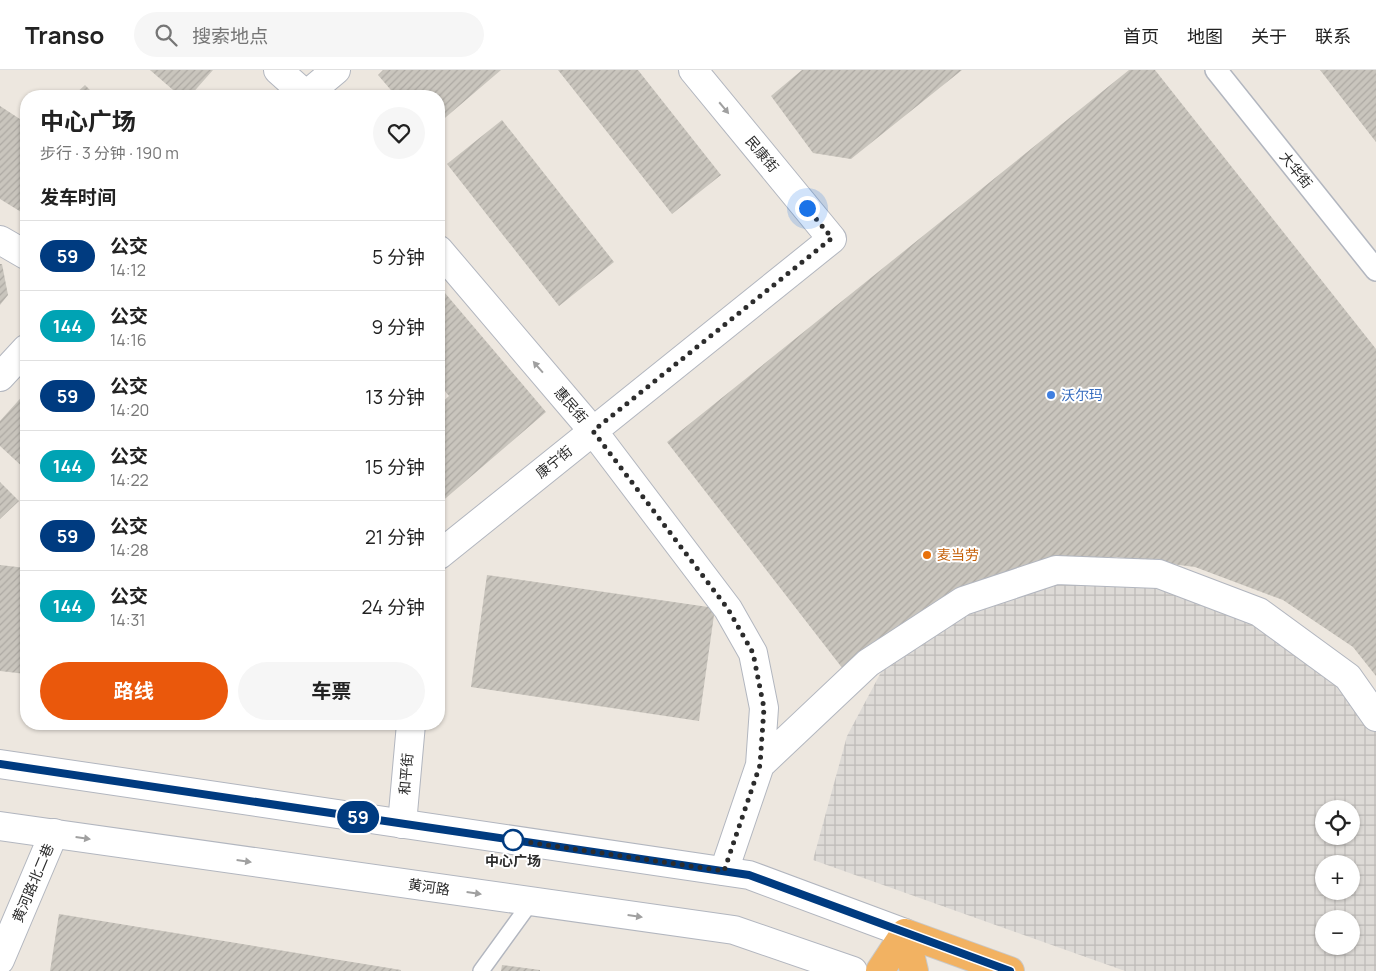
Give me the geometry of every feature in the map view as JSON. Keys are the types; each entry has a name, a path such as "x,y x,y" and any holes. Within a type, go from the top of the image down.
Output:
{"highway":[{"path":"880,971 905,933"},
{"path":"905,933 914,971"},
{"path":"905,933 1010,971"}],"street":[{"path":"278,70 300,90"},
{"path":"313,90 336,70"},
{"name":"民康街","path":"693,70 832,238"},
{"name":"大华街","path":"1216,70 1376,270"},
{"name":"康宁街","path":"445,550 832,238"},
{"path":"0,240 20,252"},
{"name":"惠民街","path":"445,257 593,431 728,609 753,653 764,708 760,765 724,871"},
{"path":"0,377 20,355"},
{"path":"760,765 868,662 964,601 1056,570 1159,574 1260,612 1348,678 1376,717"},
{"name":"和平街","path":"402,824 410,730"},
{"path":"0,764 749,875 905,933"},
{"name":"黄河路","path":"0,826 734,930 853,971"},
{"name":"黄河路北二巷","path":"0,960 54,833"}],"lane":[{"path":"481,971 531,902"}],"shaded area":[{"path":"1028,575 1158,581 1250,614 1376,706 1376,971 1125,971 813,860 847,736 894,648"}],"building":[{"path":"150,70 213,70 195,90 173,90"},
{"path":"383,70 501,70 445,118 445,90 391,90 378,75"},
{"path":"558,70 638,70 721,175 672,214"},
{"path":"802,70 962,70 851,159 813,153 771,96"},
{"name":"沃尔玛","path":"1129,70 1155,70 1376,349 1376,676 1353,647 1283,600 1195,567 1117,557 1040,560 941,598 843,669 667,442"},
{"path":"1320,70 1376,70 1376,142"},
{"path":"85,85 90,90 80,90"},
{"path":"0,106 20,119 20,211 0,199"},
{"path":"502,120 614,262 559,306 447,164"},
{"path":"0,264 2,264 8,295 0,305"},
{"path":"445,293 546,412 445,499 445,400 449,396 445,391"},
{"path":"20,399 20,464 0,446 0,421"},
{"path":"0,482 19,501 0,519"},
{"path":"0,565 20,567 20,673 0,671"},
{"path":"487,575 715,608 699,721 471,687"},
{"path":"59,914 401,970 401,971 50,971"},
{"path":"502,965 540,970 540,971 501,971"}],"bus line":[{"name":"59","path":"0,764 749,875 1010,971"}],"place":[{"name":"沃尔玛","path":"1051,395"},
{"name":"麦当劳","path":"927,555"},
{"name":"中心广场","path":"513,840"}],"route":[{"path":"513,840 724,871 760,765 764,708 753,653 728,609 593,431 832,238 807,208"}]}
